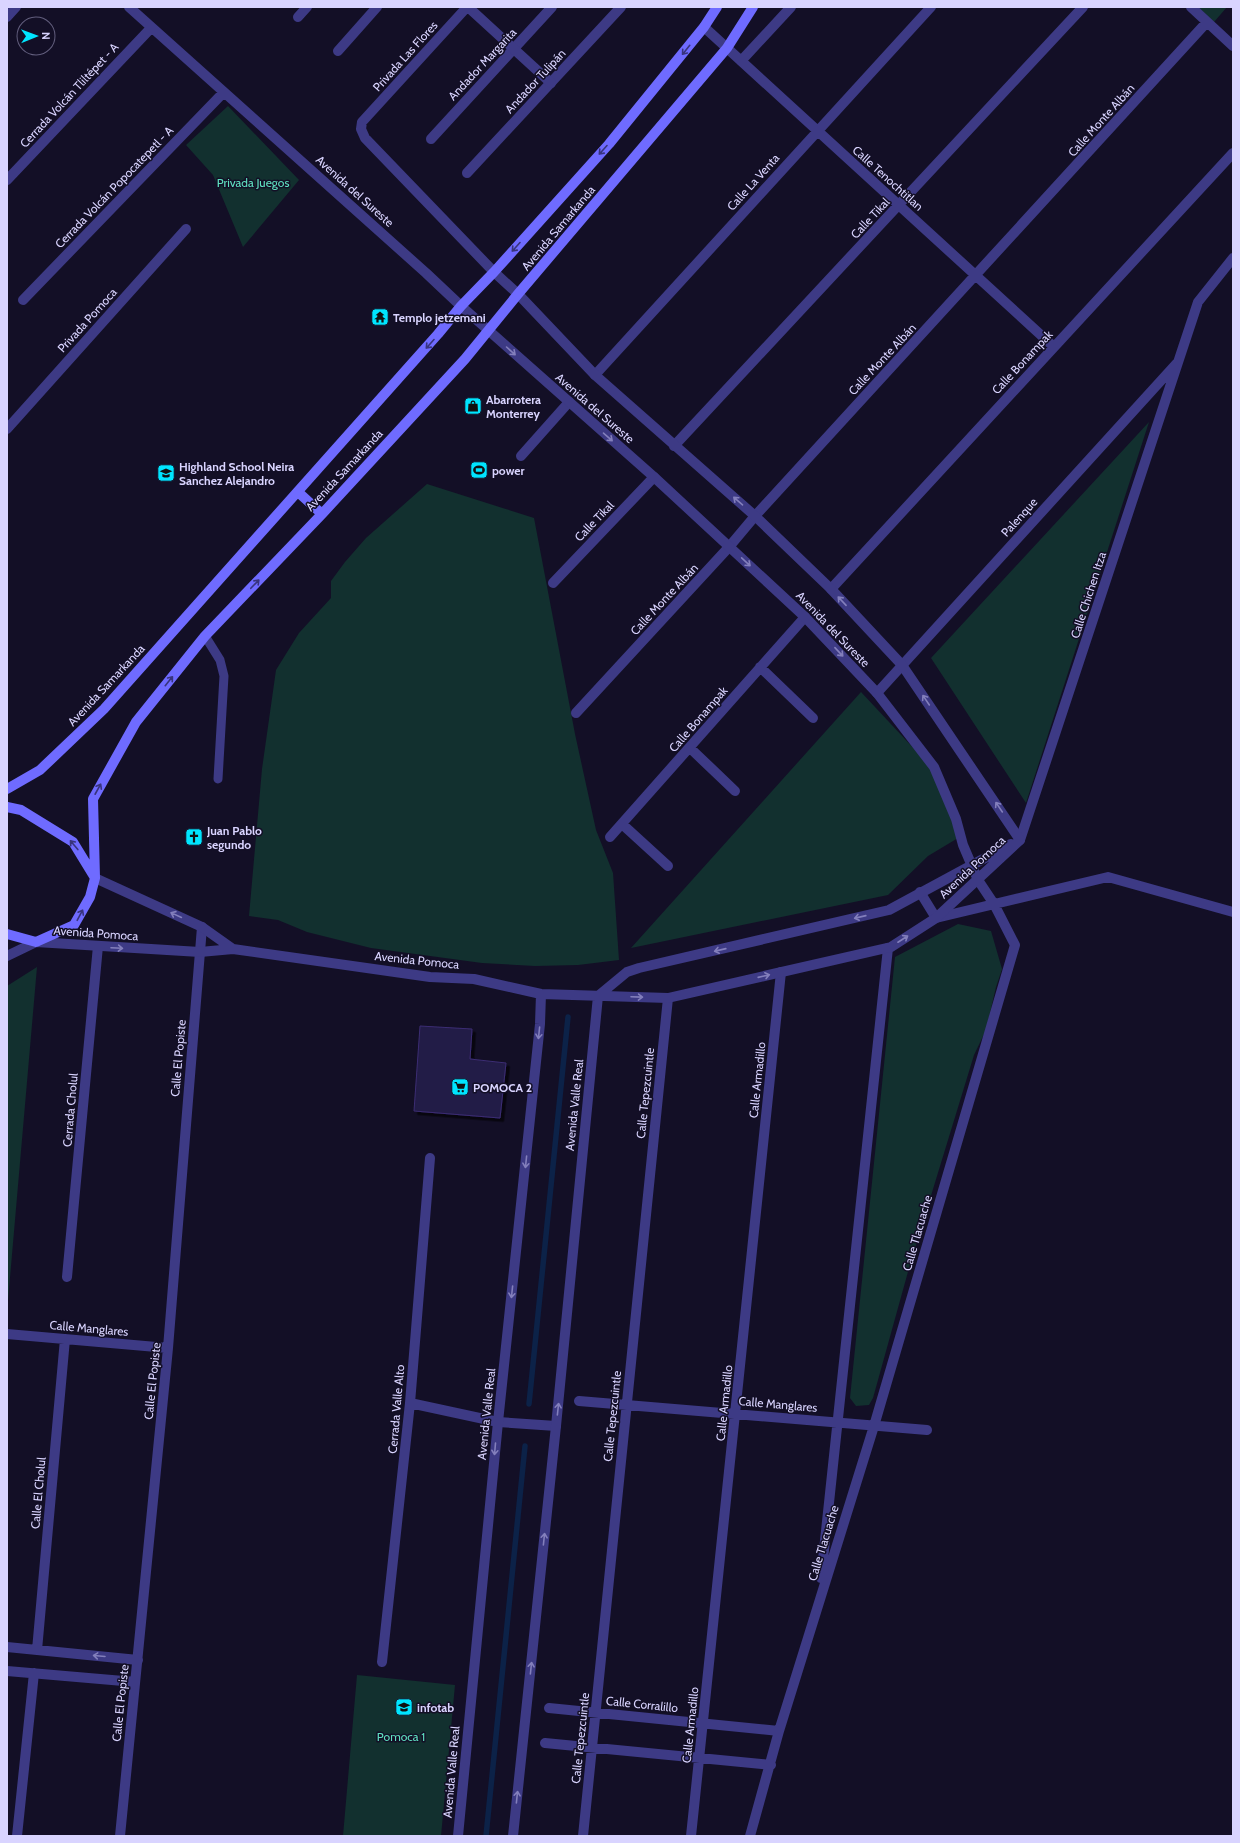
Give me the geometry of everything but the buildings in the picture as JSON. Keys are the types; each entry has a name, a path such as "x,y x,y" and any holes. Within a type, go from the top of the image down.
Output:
{"main road":[{"name":"Avenida Samarkanda","path":"7,788 40,770 104,709 438,334 461,306 494,272 609,144 704,27 717,7"},
{"name":"Avenida Samarkanda","path":"36,942 74,925 90,896 95,878 93,799 136,722 205,636 322,514 489,332 518,294 727,48 753,7"},
{"path":"298,492 322,514"},
{"path":"7,807 21,810 73,842 95,878"},
{"name":"Avenida Pomoca","path":"7,934 36,942"}],"street":[{"path":"7,17 16,7"},
{"name":"Avenida del Sureste","path":"129,7 426,272 489,332 654,477 805,616 877,693 934,767 956,819 971,865 978,880"},
{"path":"298,17 307,7"},
{"path":"338,51 377,7"},
{"name":"Privada Las Flores","path":"362,122 467,7 551,83"},
{"name":"Andador Margarita","path":"431,139 552,7"},
{"name":"Andador Tulipán","path":"467,173 621,7"},
{"path":"741,61 791,7"},
{"name":"Calle La Venta","path":"595,375 817,130 931,7"},
{"name":"Calle Tikal","path":"674,446 1084,7"},
{"path":"1191,7 1233,46"},
{"name":"Calle Monte Albán","path":"576,713 730,547 754,516 976,276 1207,22"},
{"name":"Calle Tenochtitlan","path":"704,27 1054,347"},
{"name":"Cerrada Volcán Tliltépet - A","path":"7,180 151,28"},
{"name":"Cerrada Volcán Popocatepetl - A","path":"23,300 224,92"},
{"name":"Avenida del Sureste","path":"362,122 361,129 364,138 494,272 518,294 595,375 754,516 831,589 902,665 1020,840"},
{"name":"Calle Bonampak","path":"831,589 1233,153"},
{"name":"Privada Pomoca","path":"7,429 186,229"},
{"name":"Calle Chichen Itza","path":"1020,840 1198,302 1233,258"},
{"name":"Palenque","path":"877,693 1180,360"},
{"path":"521,456 568,402"},
{"name":"Calle Tikal","path":"553,583 654,477"},
{"name":"Calle Bonampak","path":"610,837 805,616"},
{"path":"760,667 813,718"},
{"path":"690,748 735,791"},
{"path":"622,824 668,866"},
{"name":"Avenida Pomoca","path":"598,996 627,972 633,970 889,910 920,892 1020,840"},
{"name":"Avenida Pomoca","path":"36,942 200,952 233,949 430,976 474,979 541,994 668,998 888,948 936,918 1020,840"},
{"path":"920,892 936,918 1108,877 1233,912"},
{"name":"Avenida Pomoca","path":"95,878 202,927 233,949"},
{"name":"Calle Tlacuache","path":"750,1836 771,1765 779,1731 874,1426 1015,945 994,904 978,880"},
{"name":"Calle El Popiste","path":"120,1836 168,1348 202,927"},
{"name":"Avenida Samarkanda","path":"7,956 36,942"},
{"name":"Cerrada Cholul","path":"67,1277 98,946"},
{"name":"Calle Tlacuache","path":"819,1600 888,948"},
{"name":"Calle Armadillo","path":"692,1836 781,972"},
{"name":"Avenida Valle Real","path":"458,1836 498,1422 540,1024 541,994"},
{"name":"Avenida Valle Real","path":"513,1836 556,1426 598,996"},
{"name":"Calle Tepezcuintle","path":"583,1836 668,998"},
{"name":"Cerrada Valle Alto","path":"382,1662 410,1403 430,1158"},
{"name":"Calle Manglares","path":"7,1334 168,1348"},
{"name":"Calle El Cholul","path":"36,1650 65,1339"},
{"name":"Calle Manglares","path":"579,1401 927,1430"},
{"path":"410,1403 498,1422 556,1426"},
{"path":"7,1647 138,1660"},
{"path":"7,1671 135,1682"},
{"path":"17,1836 34,1673"},
{"name":"Calle Corralillo","path":"550,1708 779,1731"},
{"path":"545,1743 771,1765"}],"lane":[{"path":"205,636 220,660 224,676 218,780"}],"green space":[{"path":"1198,7 1227,7 1214,22"},
{"name":"Privada Juegos","path":"228,106 299,180 243,247 213,175 186,145"},
{"path":"1149,422 1026,803 931,658"},
{"path":"427,484 534,518 575,734 596,830 613,873 619,960 578,965 535,966 482,963 371,948 307,932 278,920 249,916 262,769 276,670 299,633 331,598 331,581 345,562 366,538"},
{"path":"861,692 932,768 944,793 958,838 928,856 888,895 631,948"},
{"path":"958,924 991,931 1002,969 996,987 986,1030 974,1055 911,1261 873,1398 869,1405 856,1406 850,1398 895,957"},
{"path":"37,967 7,1312 7,986"},
{"name":"Pomoca 1","path":"357,1675 455,1685 441,1836 343,1836"}],"waterway":[{"path":"529,1404 568,1017"},
{"path":"486,1836 525,1446"}],"place":[{"name":"Templo jetzemani","path":"380,317"},
{"name":"Abarrotera Monterrey","path":"473,406"},
{"name":"power","path":"479,470"},
{"name":"Highland School Neira Sanchez Alejandro","path":"166,473"},
{"name":"Juan Pablo segundo","path":"194,837"},
{"name":"POMOCA 2","path":"460,1087"},
{"name":"infotab","path":"404,1707"}]}
